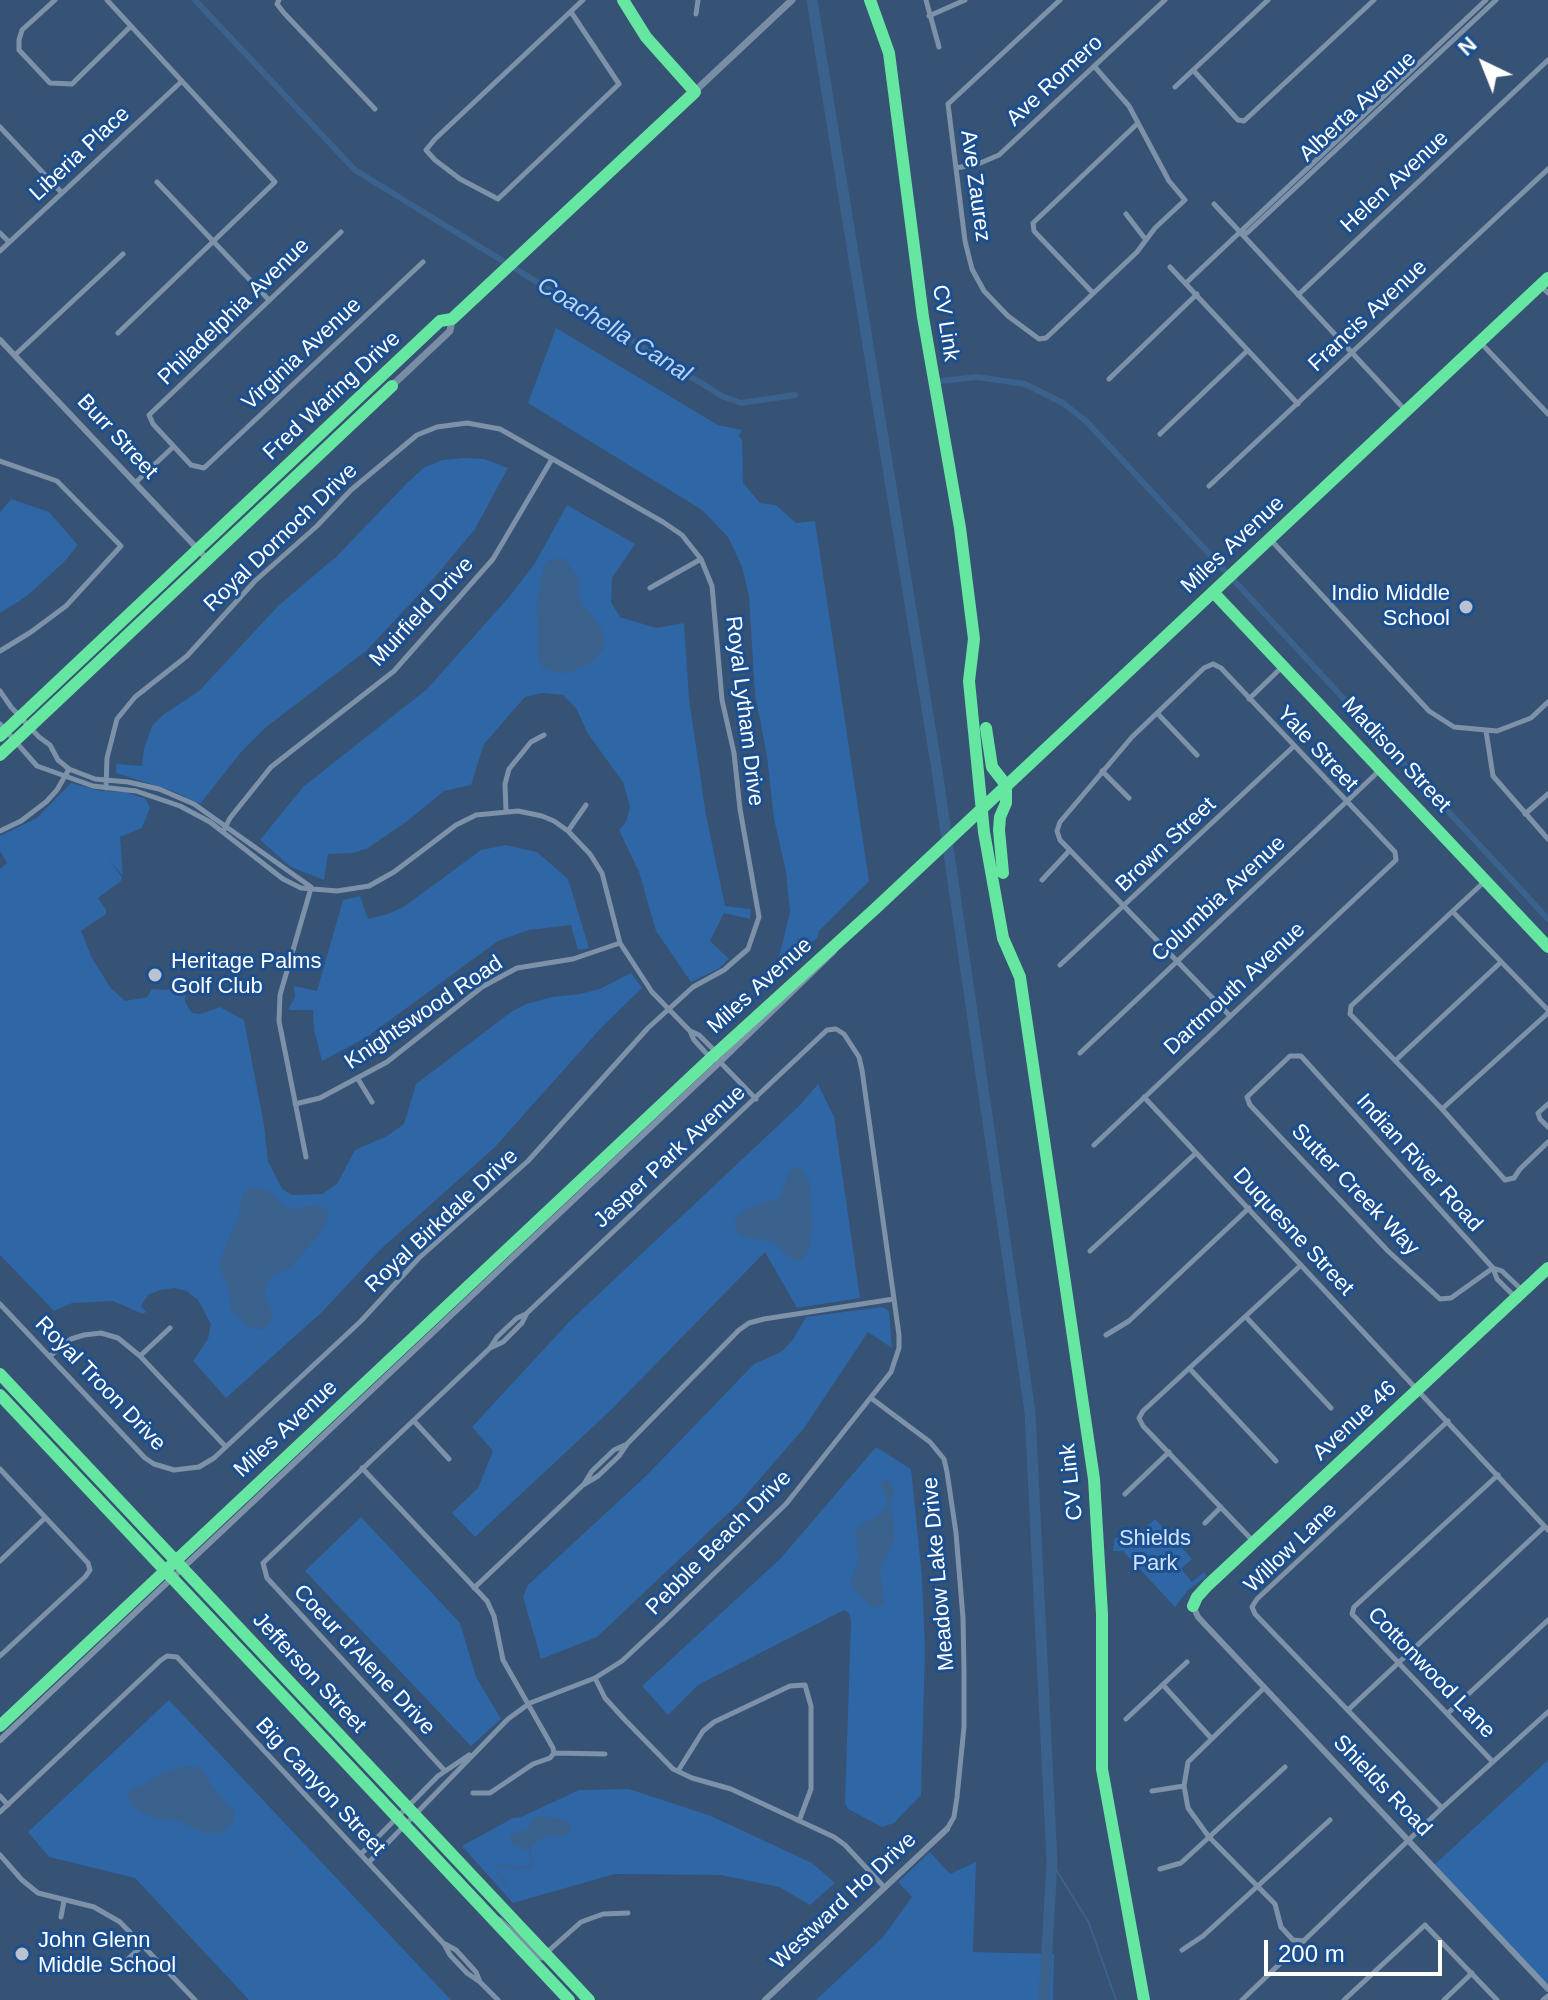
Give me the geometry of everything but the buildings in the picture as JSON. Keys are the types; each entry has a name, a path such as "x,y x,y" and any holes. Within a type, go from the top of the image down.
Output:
{"main road":[{"path":"623,0 646,37 695,92"},
{"name":"Fred Waring Drive","path":"2,730 20,717 440,321 452,319 792,0"},
{"name":"Fred Waring Drive","path":"0,755 450,331 452,319"},
{"name":"Madison Street","path":"1213,592 1548,947"},
{"name":"Jefferson Street","path":"0,1374 589,2000"},
{"name":"Jefferson Street","path":"0,1395 569,2000"},
{"path":"483,1908 514,1931 538,1956 545,1954"}],"street":[{"path":"55,0 22,30 19,40 19,50 50,83 59,86 72,84 130,27"},
{"path":"107,0 275,182 118,333"},
{"path":"571,12 619,84 498,199 460,179 435,160 426,150 435,139 583,0"},
{"path":"696,14 698,0"},
{"path":"926,0 939,47"},
{"path":"929,16 965,0"},
{"name":"Ave Zaurez","path":"1060,0 948,104 965,241 972,269 984,291 1008,316 1039,339 1046,338 1093,293"},
{"name":"Ave Romero","path":"956,168 978,164 999,155 1165,0"},
{"path":"1175,87 1268,0"},
{"path":"1193,70 1238,120 1244,121 1374,0"},
{"name":"Alberta Avenue","path":"1186,283 1486,0"},
{"name":"Alberta Avenue","path":"1241,233 1247,233 1496,0"},
{"path":"278,2 375,109"},
{"name":"Helen Avenue","path":"1298,295 1548,60"},
{"path":"1094,66 1129,106 1169,181 1185,200 1137,252 1093,293 1034,231 1033,223 1138,123"},
{"name":"Liberia Place","path":"0,251 182,81"},
{"path":"0,127 62,193"},
{"name":"Francis Avenue","path":"1209,486 1548,169"},
{"path":"157,182 269,300"},
{"path":"1214,204 1406,411"},
{"path":"1126,214 1146,240"},
{"name":"Philadelphia Avenue","path":"173,447 149,415 341,232"},
{"path":"0,233 9,242"},
{"path":"15,355 123,254"},
{"name":"Virginia Avenue","path":"173,447 191,465 204,468 423,262"},
{"path":"1170,267 1298,404"},
{"name":"Miles Avenue","path":"0,1726 1548,278"},
{"path":"1540,285 1548,293"},
{"path":"1109,379 1197,294"},
{"name":"Burr Street","path":"0,340 208,560"},
{"path":"1480,342 1548,414"},
{"path":"1160,434 1247,351"},
{"name":"Royal Dornoch Drive","path":"106,788 107,758 117,719 135,697 187,656 255,581 397,449 417,435 437,427 467,423 500,429 552,459"},
{"path":"135,483 173,447"},
{"name":"Royal Lytham Drive","path":"552,459 682,535 701,559 712,586 722,700 734,753 740,809 759,917 748,949 724,970 693,987 669,1009"},
{"name":"Muirfield Drive","path":"223,827 271,767 394,671 493,559 552,459"},
{"path":"0,461 57,481 121,546 66,606 0,651"},
{"path":"1269,538 1429,711 1454,727 1497,731 1531,718 1548,702"},
{"path":"650,588 701,559"},
{"name":"Yale Street","path":"1158,714 1204,668 1213,664 1221,668 1397,856"},
{"path":"1249,699 1284,665"},
{"path":"0,691 69,769 89,777 167,792 194,804 311,888 348,891 369,886 394,872 456,825 476,815 506,811 542,816 568,831 590,854 602,873 620,943 652,992 690,1031 699,1035 756,1099"},
{"path":"1197,755 1158,714 1132,737 1102,771 1060,822 1057,831 1060,840 1230,1016"},
{"path":"2,730 37,766 86,784 157,796 223,827"},
{"path":"1486,731 1493,776 1548,839"},
{"path":"506,811 505,784 509,769 531,742 544,735"},
{"name":"Brown Street","path":"1060,965 1293,747"},
{"path":"0,831 21,821 46,802 69,769"},
{"name":"Columbia Avenue","path":"1080,1053 1381,769"},
{"path":"1102,771 1129,798"},
{"path":"1525,814 1548,794"},
{"path":"568,831 586,805"},
{"path":"1042,880 1070,850"},
{"name":"Dartmouth Avenue","path":"1094,1145 1394,864 1397,856"},
{"path":"1485,880 1350,1010 1352,1017 1442,1109 1500,1175 1511,1181 1548,1142"},
{"path":"306,1157 279,1032 280,995 311,888"},
{"name":"Miles Avenue","path":"0,1740 720,1062 876,908"},
{"path":"1442,1109 1548,1012 1453,912"},
{"name":"Knightswood Road","path":"295,1104 320,1098 387,1062 482,987 517,968 573,959 620,943"},
{"path":"1396,1060 1501,962"},
{"name":"Royal Birkdale Drive","path":"226,1447 361,1321 419,1258 528,1161 624,1053 669,1009"},
{"name":"Jasper Park Avenue","path":"263,1568 267,1558 490,1348 503,1342 522,1323 527,1313 827,1030 836,1029"},
{"name":"Pebble Beach Drive","path":"477,1750 508,1719 530,1703 595,1678 622,1661 767,1525 891,1372 899,1348 862,1070 852,1045 836,1029"},
{"name":"Indian River Road","path":"1247,1100 1250,1093 1294,1055 1304,1059 1493,1268 1508,1276 1523,1291"},
{"path":"358,1079 372,1102"},
{"name":"Duquesne Street","path":"1144,1097 1546,1529"},
{"name":"Sutter Creek Way","path":"1247,1100 1388,1251 1443,1300 1451,1298 1493,1268"},
{"path":"1548,1104 1539,1110 1540,1119 1548,1127"},
{"path":"1090,1251 1196,1153"},
{"path":"1106,1335 1129,1321 1249,1208"},
{"path":"1254,1542 1143,1426 1140,1416 1301,1265"},
{"path":"1493,1268 1497,1279 1516,1298"},
{"name":"Avenue 46","path":"1193,1606 1199,1594 1548,1268"},
{"path":"474,1588 583,1485 598,1476 619,1456 627,1444 749,1323 893,1296"},
{"name":"Royal Troon Drive","path":"0,1304 154,1464 184,1471 199,1467 226,1447"},
{"path":"1246,1317 1331,1408"},
{"path":"140,1356 170,1328"},
{"path":"50,1356 71,1339 101,1333 118,1338 140,1356 226,1447"},
{"path":"1190,1369 1276,1461"},
{"name":"Meadow Lake Drive","path":"871,1398 930,1442 944,1459 947,1472 962,1604 964,1671 964,1727 957,1797 954,1817 947,1829"},
{"path":"414,1421 449,1459"},
{"name":"Willow Lane","path":"1442,1808 1255,1614 1253,1604 1448,1421"},
{"path":"1125,1494 1169,1452"},
{"path":"362,1468 491,1608 503,1660 530,1703 554,1753"},
{"path":"0,1469 88,1563 90,1570 0,1656"},
{"name":"Cottonwood Lane","path":"1493,1762 1354,1617 1354,1607 1498,1475"},
{"path":"1205,1523 1221,1507"},
{"path":"0,1561 45,1518"},
{"path":"1349,1709 1546,1529"},
{"name":"Coeur d'Alene Drive","path":"263,1568 267,1578 445,1771"},
{"name":"Shields Road","path":"1193,1606 1198,1617 1548,1989"},
{"path":"1448,1713 1548,1620"},
{"name":"Big Canyon Street","path":"8,1805 161,1660 171,1655 177,1657 444,1944 456,1950 498,2000"},
{"path":"1126,1719 1187,1662"},
{"path":"595,1678 605,1698 661,1759 692,1778 731,1789 845,1845 885,1888"},
{"path":"678,1771 703,1731 714,1722 798,1684 805,1685 809,1697 811,1789 799,1821"},
{"path":"1164,1686 1211,1738"},
{"path":"1264,1688 1188,1762 1184,1786 1188,1808 1209,1837 1275,1904 1281,1927 1293,1940 1305,1941"},
{"path":"1242,2000 1442,1808 1548,1712"},
{"path":"361,1854 445,1771 477,1750"},
{"path":"369,1862 477,1750"},
{"path":"554,1753 605,1754"},
{"path":"473,1793 490,1793 554,1753"},
{"path":"1160,1869 1181,1863 1285,1767"},
{"path":"1152,1791 1184,1786"},
{"path":"0,1796 8,1805 0,1812"},
{"path":"1182,1950 1203,1936 1259,1887 1330,1820"},
{"name":"Westward Ho Drive","path":"765,2000 947,1829"},
{"path":"0,1855 38,1893 101,1910 120,1922 194,2000"},
{"path":"61,1917 64,1901"},
{"path":"545,1954 581,1922 603,1914 628,1913"},
{"path":"1344,2000 1425,1925 1497,2000"},
{"path":"116,1970 143,1945"},
{"path":"1444,2000 1472,1973"},
{"path":"1543,2000 1548,1996"}],"green space":[{"path":"556,328 718,425 742,430 739,436 742,440 743,483 760,503 776,505 796,523 815,521 869,881 819,931 818,937 786,966 778,962 790,912 786,872 774,819 767,756 755,694 749,596 742,567 728,537 702,510 528,403"},
{"path":"484,459 508,468 475,529 367,650 265,728 242,751 200,804 173,791 116,773 116,764 142,766 152,726 199,691 279,605 337,556 408,482 425,467 443,460"},
{"path":"11,499 49,512 78,545 27,596 0,613 0,512"},
{"path":"567,505 635,544 612,578 611,602 620,617 656,628 684,623 689,699 706,815 725,906 751,909 750,919 724,913 710,941 729,959 718,969 691,982 656,931 639,872 619,830 626,822 630,807 623,782 588,734 576,708 563,695 542,693 525,697 484,744 471,785 444,791 368,848 353,853 328,854 324,880 291,867 260,840 303,787 427,689 535,563"},
{"path":"71,783 101,791 125,792 146,799 150,808 142,828 120,837 123,876 109,860 122,877 98,898 106,914 81,931 92,958 110,987 125,1001 147,997 152,989 186,991 185,1002 192,1013 200,1014 220,1007 244,1020 268,1161 282,1189 293,1195 322,1194 337,1184 355,1150 387,1136 404,1124 416,1084 511,1012 552,997 600,989 631,973 642,988 601,1028 495,1147 380,1250 322,1312 226,1398 193,1361 208,1339 211,1324 198,1300 186,1291 175,1288 148,1295 141,1306 146,1312 143,1314 113,1301 72,1303 54,1311 0,1255 0,869 7,863 0,851 0,836 37,818"},
{"path":"506,845 537,852 568,879 589,948 578,950 571,925 529,930 498,941 367,1037 322,1061 314,1030 313,1010 288,1010 295,997 294,986 317,991 343,900 360,896 368,919 388,914 405,906 481,850"},
{"path":"818,1084 834,1117 860,1298 797,1308 765,1252 611,1410 475,1537 452,1513 478,1488 493,1451 472,1427 569,1322 801,1104"},
{"path":"882,1307 889,1311 892,1348 868,1332 804,1428 739,1503 597,1637 541,1659 523,1597 528,1585 647,1475 754,1364 781,1352 792,1341 806,1317"},
{"path":"876,1447 911,1469 922,1577 925,1648 921,1795 894,1823 882,1827 848,1809 845,1803 851,1621 849,1613 844,1610 698,1685 668,1715 642,1686 781,1558"},
{"path":"361,1517 460,1623 476,1677 501,1719 471,1746 305,1571"},
{"name":"Shields Park","path":"1155,1519 1192,1559 1181,1569 1192,1582 1204,1572 1207,1576 1188,1590 1175,1607 1123,1551 1113,1551 1115,1538 1133,1538"},
{"path":"169,1700 451,2000 249,2000 135,1878 49,1857 28,1832"},
{"path":"1548,1760 1548,1989 1433,1866"},
{"path":"629,1789 711,1816 812,1863 835,1883 810,1905 779,1887 721,1875 615,1874 513,1903 462,1846 513,1818 579,1790"},
{"path":"930,1852 950,1874 976,1862 973,1952 1054,1954 1053,2000 816,2000 883,1937 912,1897 898,1882"}],"shaded area":[{"path":"561,558 566,560 579,580 580,601 598,623 605,638 603,650 590,663 572,672 559,673 545,669 538,660 537,602 544,565"},
{"path":"794,1168 802,1169 810,1183 812,1225 810,1247 797,1261 773,1242 739,1235 734,1224 737,1216 750,1207 780,1198 788,1175"},
{"path":"261,1188 271,1193 284,1206 296,1209 318,1205 325,1208 328,1215 326,1224 291,1267 272,1276 266,1285 264,1293 272,1319 260,1330 248,1327 232,1311 220,1261 245,1191"},
{"path":"888,1480 894,1493 890,1509 894,1520 894,1541 880,1570 884,1602 876,1608 852,1587 851,1580 859,1559 855,1532 888,1505 881,1487 882,1482"},
{"path":"187,1766 203,1770 216,1792 235,1812 233,1822 222,1833 205,1833 178,1821 151,1817 131,1805 128,1797 131,1789 164,1772"},
{"path":"539,1816 565,1820 570,1832 565,1836 547,1836 526,1850 512,1844 512,1833 527,1830 533,1819"}],"waterway":[{"name":"Coachella Canal","path":"195,0 355,170 722,396 741,403 795,395"},
{"path":"812,0 936,764 1030,1412 1052,1863 1044,2000"},
{"name":"Coachella Canal","path":"941,381 977,377 1025,384 1063,403 1086,421 1548,919"},
{"path":"498,1868 505,1865 517,1868 532,1866 530,1848"},
{"path":"1052,1863 1089,1923 1116,2000"},
{"path":"497,1873 507,1886"}],"cycle path":[{"path":"0,736 440,321 452,319 695,92 646,37 623,0"},
{"name":"CV Link","path":"870,0 889,53 923,317 960,528 974,639 969,681 984,832 1003,938 1020,977 1094,1479 1102,1614 1102,1769 1144,2000"},
{"path":"0,1726 1548,278"},
{"path":"0,755 392,386"},
{"path":"1213,592 1548,947"},
{"path":"986,728 992,767 1006,785 1006,803 999,830 1003,873"},
{"path":"1193,1606 1208,1585 1548,1268"},
{"path":"0,1374 589,2000"},
{"path":"0,1395 569,2000"}],"place":[{"name":"Indio Middle School","path":"1466,607"},
{"name":"Heritage Palms Golf Club","path":"155,975"},
{"name":"John Glenn Middle School","path":"22,1954"}]}
